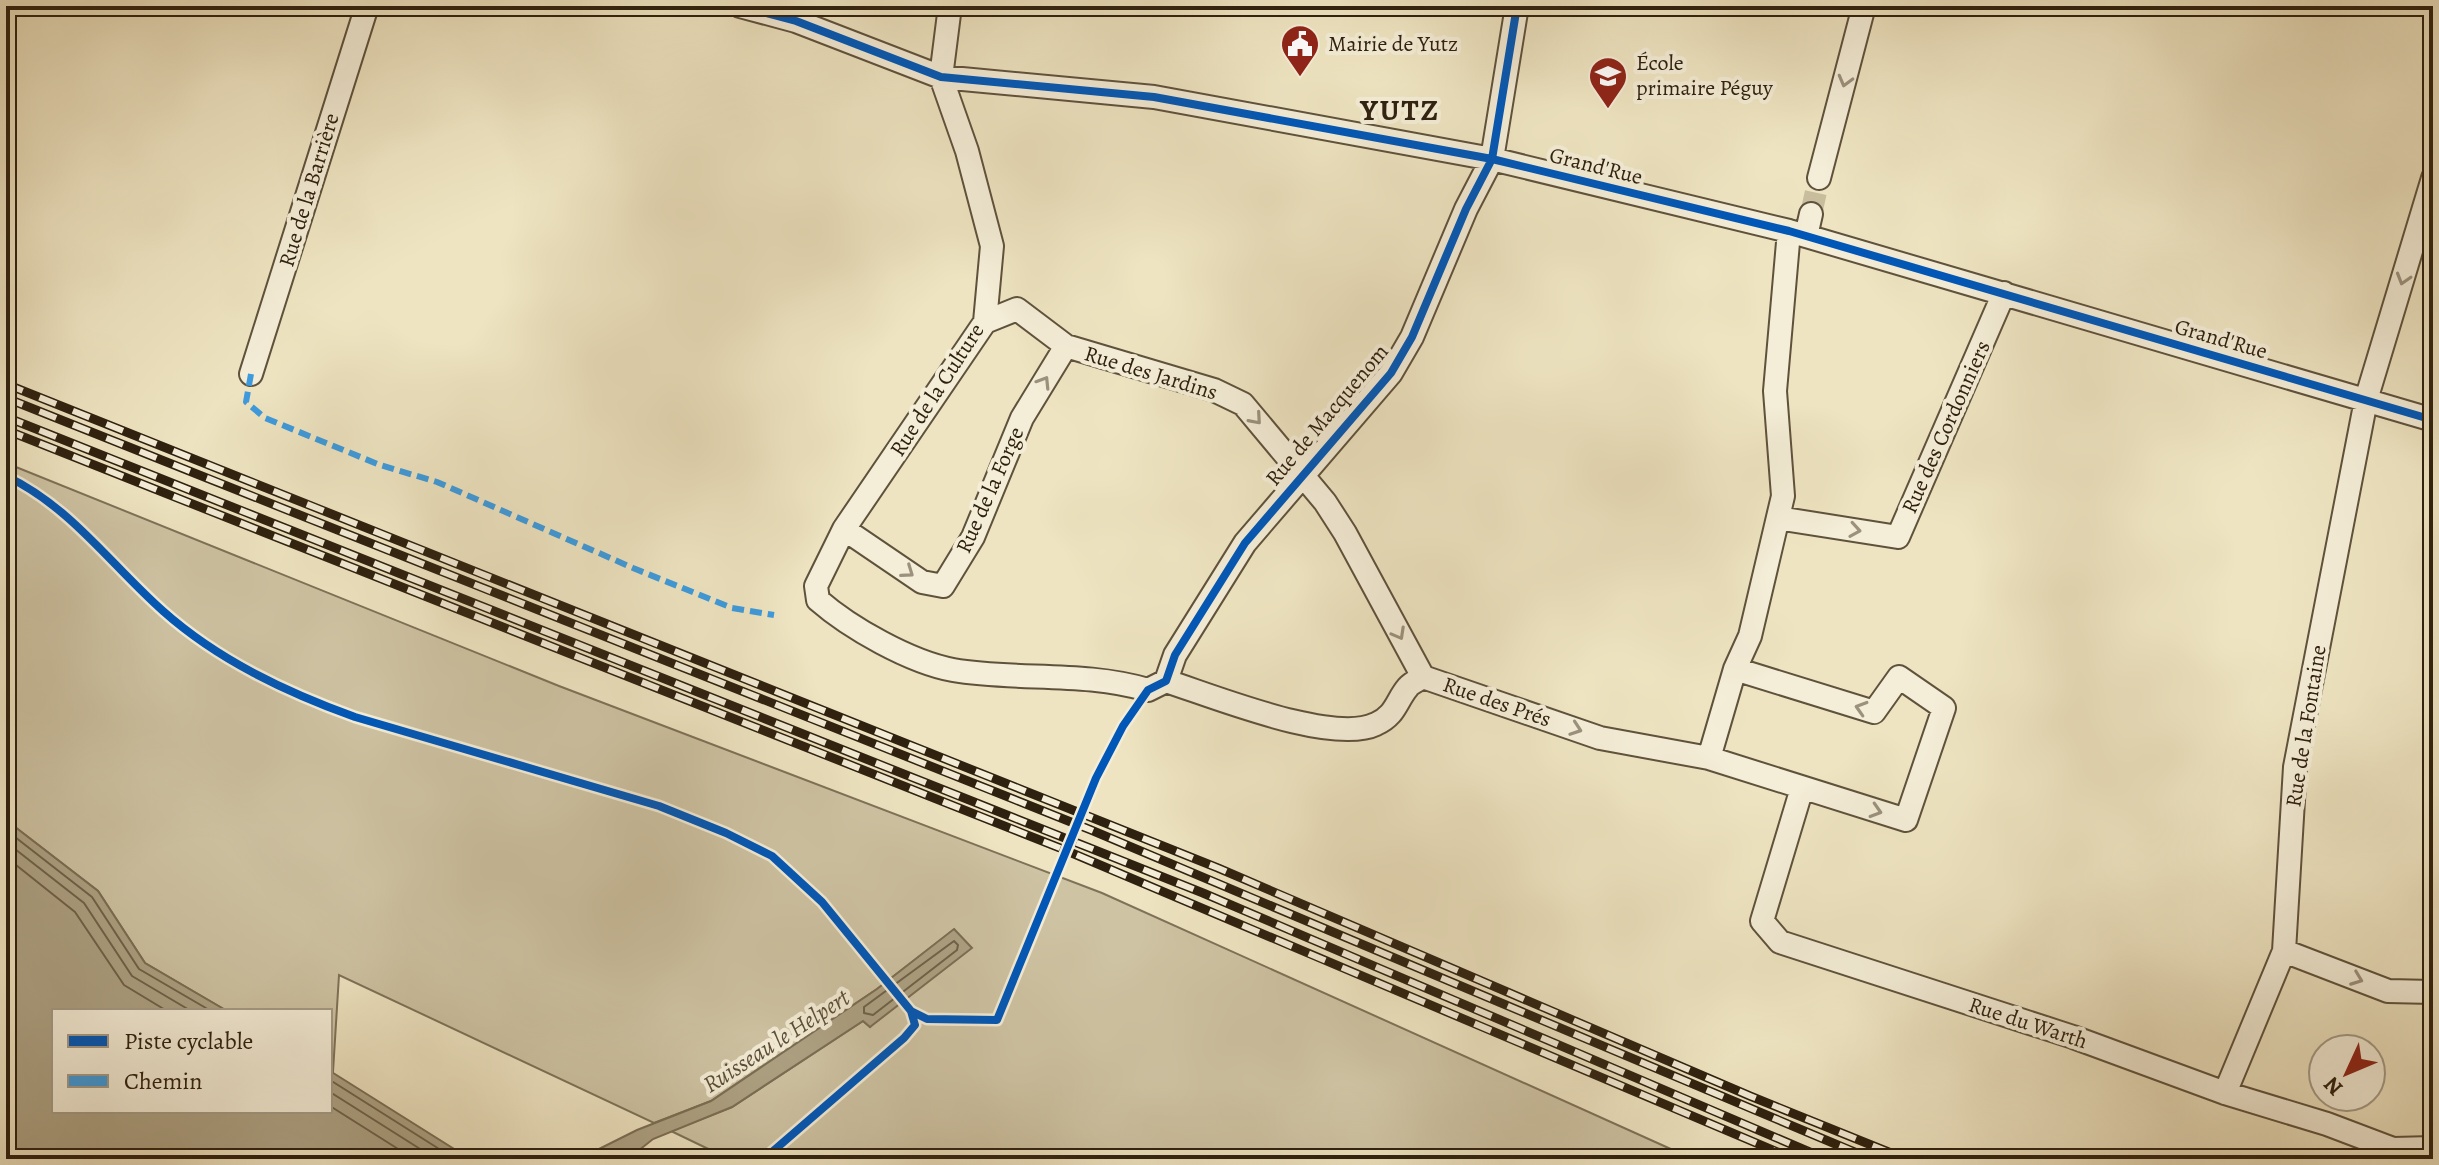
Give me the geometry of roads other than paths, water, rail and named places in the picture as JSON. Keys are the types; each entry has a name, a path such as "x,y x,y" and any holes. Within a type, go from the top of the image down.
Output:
{"street":[{"name":"Rue de la Barrière","path":"251,374 367,6"},
{"name":"Grand'Rue","path":"740,6 796,21 941,77 1154,97 1492,159 1798,234 2433,420"},
{"name":"Rue de la Culture","path":"811,605 816,586 844,529 985,322 992,246 967,151 941,77 950,6"},
{"name":"Rue de Macquenom","path":"1157,686 1245,543 1391,373 1412,337 1466,209 1492,159 1517,6"},
{"path":"1819,178 1864,6"},
{"name":"Rue de la Fontaine","path":"2225,1093 2284,951 2295,767 2366,400 2433,178"},
{"path":"1709,758 1735,669 1750,636 1783,496 1775,391 1798,234 1811,214"},
{"name":"Rue des Cordonniers","path":"1778,518 1898,537 2004,293"},
{"name":"Rue des Jardins","path":"985,322 1017,309 1066,346 1214,390 1243,404 1303,473 1345,533 1423,677"},
{"name":"Rue de la Forge","path":"844,529 922,582 943,586 973,537 1022,418 1066,346"},
{"name":"Rue des Prés","path":"811,605 910,656 951,669 1157,686 1300,723 1343,730 1375,725 1395,711 1408,686 1423,677 1600,738 1709,758 1906,820 1944,708 1899,677 1874,712 1735,669"},
{"name":"Rue du Warth","path":"1802,788 1762,921 1780,942 2073,1037 2225,1093 2327,1124 2393,1149 2433,1148"},
{"path":"2284,951 2388,991 2433,992"}],"water":[{"path":"6,820 98,891 145,963 224,1009 52,1009 52,1113 332,1113 332,1072 470,1159 6,1159"},
{"path":"954,929 972,948 870,1027 863,1021 732,1107 653,1139 628,1159 579,1159 637,1130 711,1101 877,989"}],"tunnel":[{"path":"1811,214 1819,178"}],"railway":[{"path":"6,384 1218,868 1750,1096 1906,1159"},
{"path":"6,398 1091,830 1871,1159"},
{"path":"6,417 1203,893 1826,1159"},
{"path":"6,430 1060,848 1794,1159"}],"place":[{"name":"Mairie de Yutz","path":"1300,78"},
{"name":"École primaire Péguy","path":"1608,110"}],"district":[{"name":"YUTZ","path":"1400,110"}],"water label":[{"name":"Ruisseau le Helpert","path":"776,1041"}]}
